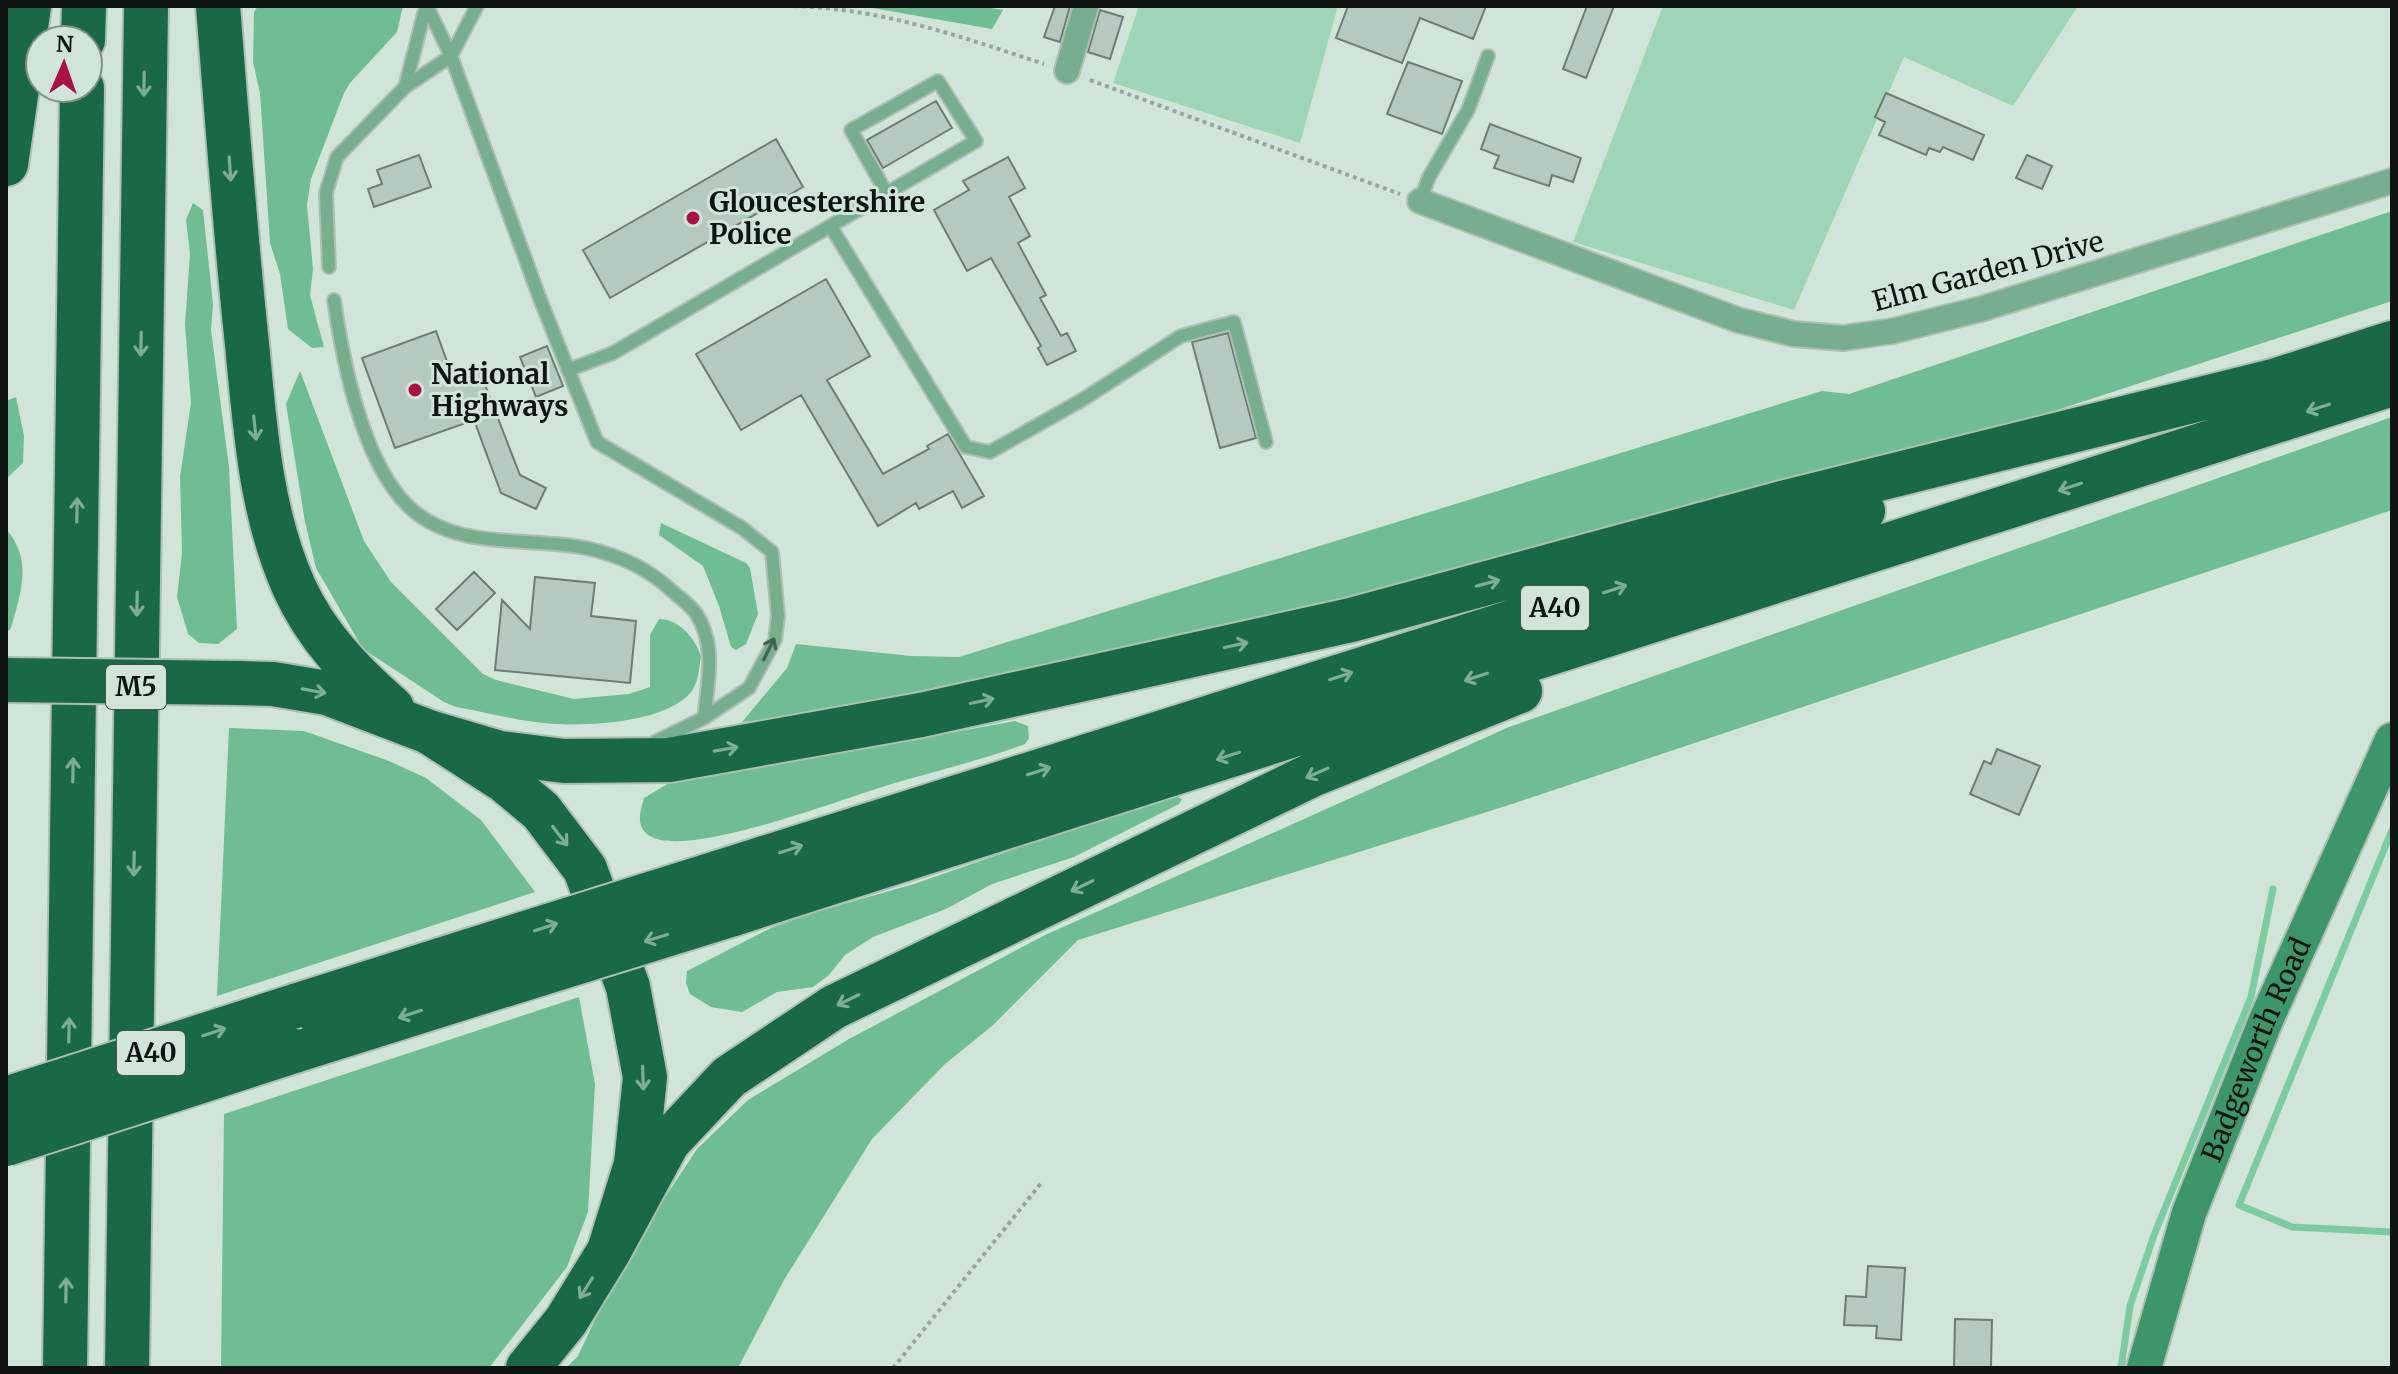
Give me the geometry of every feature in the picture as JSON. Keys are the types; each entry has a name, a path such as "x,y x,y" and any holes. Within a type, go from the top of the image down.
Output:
{"highway":[{"path":"6,164 29,6"},
{"name":"M5","path":"127,1368 146,6"},
{"path":"226,21 225,91 234,221 258,455 274,536 295,589 332,651 363,682 420,727 505,781 541,811 585,869 628,987 645,1077 636,1164 609,1251"},
{"name":"M5","path":"65,1368 82,104"},
{"name":"A40","path":"6,1144 294,1051 717,873 2392,343"},
{"path":"6,680 273,684 327,693 500,753 564,761 669,760 921,715 1351,620 1786,502 2277,380"},
{"name":"A40","path":"6,1099 295,1006 478,971 730,915 2392,384"},
{"path":"528,1368 566,1321 609,1251 668,1142 729,1077 834,1007 1314,774 1883,547"}],"street":[{"path":"1067,71 1086,6"},
{"name":"Elm Garden Drive","path":"1420,201 1738,320 1794,334 1843,338 1893,331 1981,309 2392,181"},
{"name":"Badgeworth Road","path":"2144,1368 2195,1198 2266,1020 2392,740"}],"lane":[{"path":"426,6 451,56 597,442 742,528 772,552 778,616 775,640 749,688 704,718 648,746 564,761"},
{"path":"405,87 426,6"},
{"path":"329,267 326,193 337,157 405,87 451,56 477,6"},
{"path":"1420,201 1429,177 1468,110 1488,56"},
{"path":"568,370 613,353 831,227 887,194 976,141 938,81 851,130 887,194"},
{"path":"831,227 966,447 990,452 1082,400 1181,336 1234,322 1266,442"},
{"path":"334,300 344,366 378,464 407,505 441,527 496,542 584,548 629,561 661,580 695,612 709,645 704,718"}],"path":[{"path":"794,6 839,8 927,26 1067,71 1420,201"},
{"path":"893,1368 1042,1182"}],"green space":[{"path":"258,6 403,6 397,32 344,93 311,179 307,205 313,269 310,295 324,347 312,348 288,329 280,274 270,243 260,93 253,62 254,12"},
{"path":"861,6 978,6 1003,10 992,29"},
{"path":"1139,6 1338,6 1300,143 1113,83"},
{"path":"1663,6 2078,6 2013,106 1904,57 1794,310 1573,242"},
{"path":"193,203 203,210 213,304 211,330 229,467 237,629 218,644 199,643 188,634 177,597 182,553 180,477 191,403 185,325 190,253 186,220"},
{"path":"2392,211 2392,301 2014,424 1510,564 812,714 742,722 787,668 796,644 911,656 959,657 1822,391 1849,394"},
{"path":"300,371 364,541 391,582 483,674 574,699 629,694 650,687 650,635 659,619 679,626 698,649 701,656 699,670 691,692 665,710 628,720 570,724 530,721 444,702 363,649 316,568 305,522 286,404"},
{"path":"16,397 24,436 23,463 6,479 6,401"},
{"path":"2392,417 2392,510 1509,805 1078,940 992,1026 945,1064 872,1139 784,1280 738,1368 566,1368 578,1356 621,1264 697,1149 748,1100 849,1039 1043,936 1509,727"},
{"path":"661,523 746,563 750,568 758,614 746,644 736,650 731,647 703,566 659,535"},
{"path":"6,529 20,552 22,577 11,628 6,633"},
{"path":"1015,721 1028,726 1029,738 1025,744 729,834 669,841 650,836 640,823 644,798 679,777 775,765"},
{"path":"229,728 304,731 389,761 426,778 481,820 535,892 217,996"},
{"path":"1171,794 1182,799 1179,804 1074,857 992,884 946,909 873,937 845,955 829,975 813,987 777,992 742,1012 711,1007 690,994 686,983 687,971 771,928 1009,851 1151,795"},
{"path":"579,997 595,1084 588,1212 567,1267 489,1368 221,1368 224,1114"}],"building":[{"path":"1055,6 1070,6 1060,42 1044,37"},
{"path":"1348,6 1486,6 1473,39 1420,18 1402,63 1336,38"},
{"path":"1587,6 1614,6 1586,78 1563,69"},
{"path":"1100,10 1123,17 1110,59 1088,52"},
{"path":"1408,62 1462,81 1442,134 1387,114"},
{"path":"1886,93 1984,135 1973,160 1943,147 1940,152 1929,148 1926,155 1879,135 1885,122 1875,117"},
{"path":"936,101 952,128 883,168 867,140"},
{"path":"1490,124 1581,158 1573,182 1552,175 1549,186 1494,168 1499,156 1481,149"},
{"name":"Gloucestershire Police","path":"776,139 803,187 610,298 583,250"},
{"path":"419,155 431,187 374,207 368,189 382,184 377,170"},
{"path":"2027,155 2052,166 2042,189 2016,178"},
{"path":"1008,157 1025,188 1009,197 1030,236 1018,243 1046,295 1040,298 1061,336 1067,333 1076,351 1047,365 1038,348 1041,346 991,258 967,271 934,210 969,190 963,181"},
{"path":"826,279 870,356 827,380 883,474 929,449 927,446 948,434 984,496 962,508 953,491 919,509 916,503 878,526 801,395 741,430 696,354"},
{"name":"National Highways","path":"436,331 453,378 478,367 520,475 546,488 536,509 501,493 474,420 395,448 362,358"},
{"path":"1228,333 1256,438 1220,448 1192,342"},
{"path":"547,346 563,386 536,397 520,357"},
{"path":"474,572 495,593 457,630 436,609"},
{"path":"535,577 595,583 591,616 636,621 630,683 495,670 502,600 530,629"},
{"path":"1997,749 2040,766 2019,815 1970,794 1984,761 1991,764"},
{"path":"1868,1266 1905,1268 1901,1340 1876,1338 1877,1326 1844,1325 1846,1296 1866,1297"},
{"path":"1955,1319 1992,1320 1991,1367 1954,1368"}],"waterway":[{"path":"2392,830 2239,1205 2292,1227 2392,1232"},
{"path":"2121,1368 2130,1306 2154,1235 2251,997 2273,889"}],"place":[{"name":"Gloucestershire Police","path":"693,218"},
{"name":"National Highways","path":"415,390"}]}
